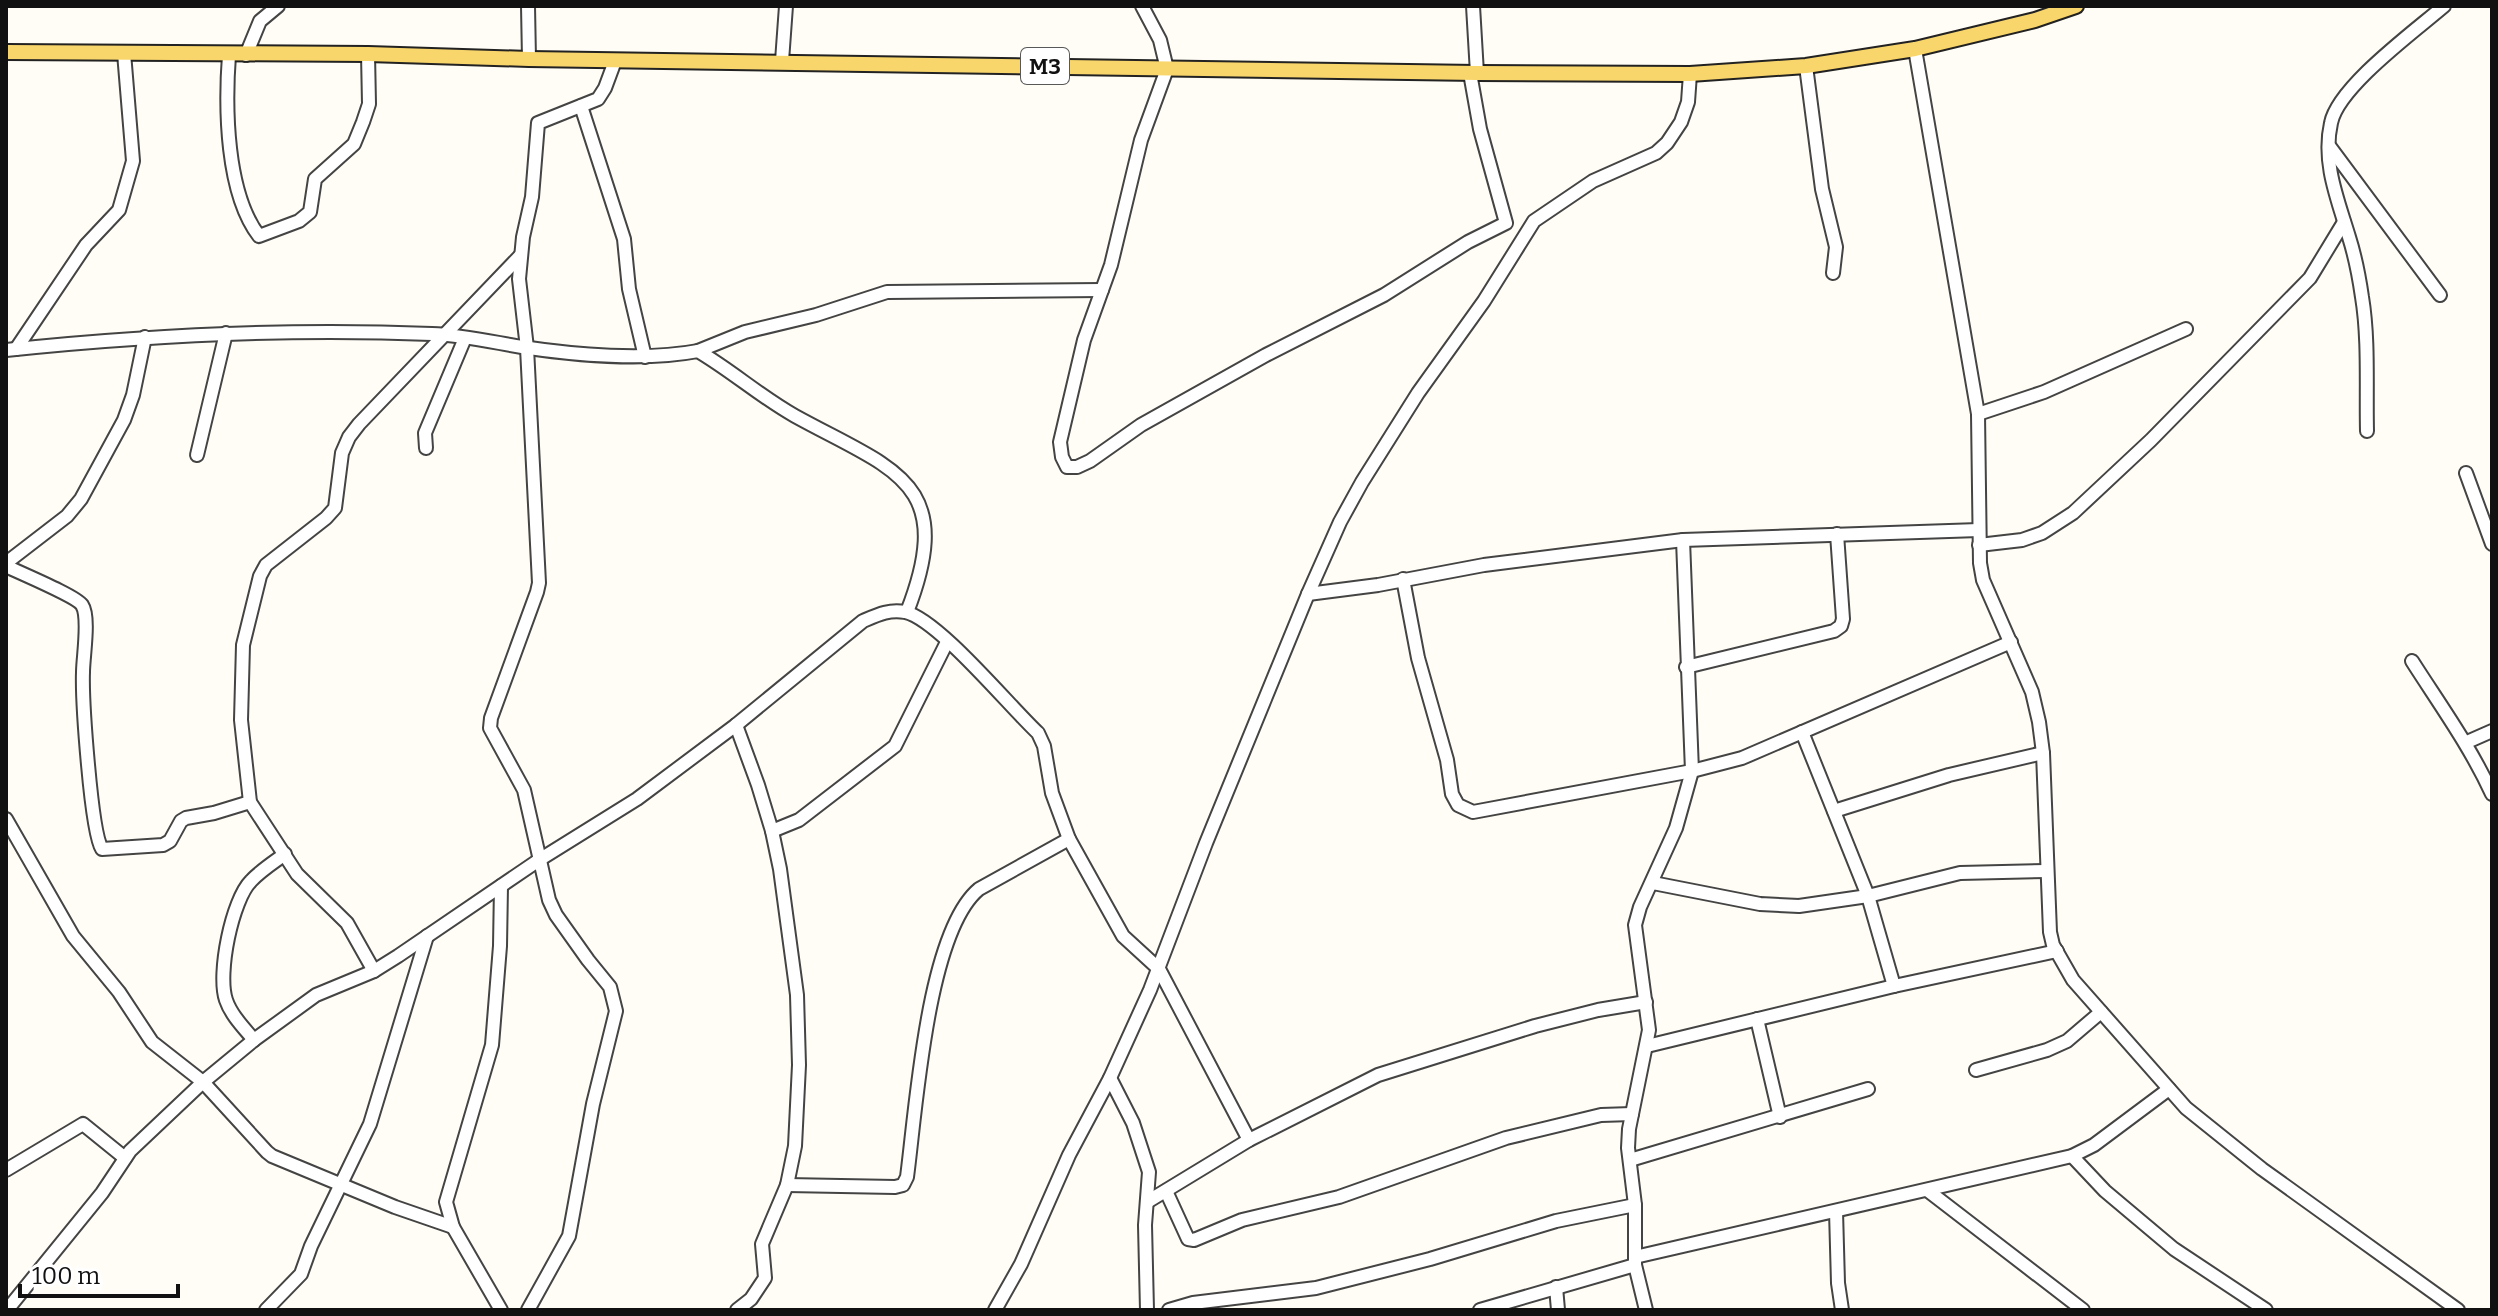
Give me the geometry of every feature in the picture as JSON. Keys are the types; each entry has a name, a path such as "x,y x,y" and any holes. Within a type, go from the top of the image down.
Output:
{"main road":[{"name":"M3","path":"6,52 368,54 615,61 1690,74 1806,66 1915,49 2035,20 2076,6"}],"street":[{"path":"246,55 260,21 278,6"},
{"path":"528,6 529,59"},
{"path":"782,61 786,6"},
{"path":"1142,6 1160,40 1167,69 1141,140 1111,265 1084,340 1060,442 1067,467 1077,467 1090,461 1155,417 1266,355 1384,295 1468,242 1506,223"},
{"path":"1473,6 1474,73 1480,129 1506,223 1518,243"},
{"path":"2367,431 2363,302 2357,265 2336,201 2330,166 2331,122 2361,78 2444,6"},
{"path":"1915,49 1978,414 1981,459 1979,545 1983,580 2032,692 2043,753 2050,932 2057,951 2073,980 2101,1012 2169,1089 2222,1139 2438,1304 2458,1310"},
{"path":"11,350 86,245 119,210 133,161 124,53"},
{"path":"229,55 226,100 238,196 259,236 299,221 310,212 315,179 354,144 369,104 368,54"},
{"path":"528,1310 569,1236 593,1104 616,1011 610,987 556,915 544,884 524,790 490,728 539,583 520,256 532,197 538,123 598,99 615,61"},
{"path":"1806,66 1822,189 1836,247 1833,273"},
{"path":"995,1310 1021,1264 1159,969 1211,830 1308,594 1340,522 1362,482 1534,221 1593,181 1656,153 1667,143 1681,122 1688,102 1690,74"},
{"path":"581,106 624,239 629,289 645,357"},
{"path":"2330,147 2440,295"},
{"path":"1979,545 2032,536 2073,513 2151,440 2310,278 2344,222"},
{"path":"374,971 347,923 309,887 250,802 241,720 243,645 260,576 273,559 335,508 342,453 349,437 520,256"},
{"path":"11,350 145,337 329,332 447,335 527,348 669,356 698,351 745,332 816,315 887,292 1102,290"},
{"path":"1978,414 2044,392 2186,329"},
{"path":"197,455 226,333"},
{"path":"145,337 133,395 124,420 81,499 67,516 6,565 38,583 74,597 85,613 82,676 96,829 102,849 163,845 170,841 186,818 250,802"},
{"path":"426,448 425,433 465,338"},
{"path":"698,351 755,392 879,460 901,476 916,498 924,523 919,582 907,612"},
{"path":"2466,473 2492,544"},
{"path":"1308,594 1378,585 1484,565 1683,540 1979,530"},
{"path":"1686,667 1834,631 1841,626 1837,534"},
{"path":"1646,1310 1635,1261 1635,1205 1629,1129 1649,1030 1635,925 1640,907 1676,828 1692,771 1683,540"},
{"path":"1403,579 1418,658 1447,760 1452,794 1465,811 1498,809 1692,771 1742,758 2011,642"},
{"path":"7,1310 102,1193 125,1158 203,1082 254,1040 316,995 374,971 539,860 637,799 736,725 863,621 884,611 907,612 947,642 1038,733 1044,746 1052,793 1069,839 1123,936 1159,969 1249,1140"},
{"path":"772,831 799,820 895,746 947,642"},
{"path":"2412,661 2467,742 2492,794"},
{"path":"736,725 772,831 780,869 797,995 799,1065 795,1132 787,1185 762,1244 765,1278 751,1299 737,1310"},
{"path":"2467,742 2492,731"},
{"path":"1802,732 1868,896 1894,986"},
{"path":"1834,811 1949,775 2043,753"},
{"path":"6,819 61,917 119,992 152,1042 203,1082 272,1156 453,1227"},
{"path":"787,1185 903,1185 907,1177 932,995 950,934 969,899 979,889 1069,839"},
{"path":"254,1040 226,1001 223,989 225,957 233,916 243,892 250,881 285,854"},
{"path":"1653,883 1760,904 1799,906 1868,896 1960,873 2047,871"},
{"path":"501,886 492,1045 446,1202 453,1227 501,1310"},
{"path":"266,1310 301,1274 311,1246 370,1124 427,936"},
{"path":"1647,1046 1894,986 2057,951"},
{"path":"1147,1202 1249,1140 1378,1075 1535,1026 1646,1002"},
{"path":"1976,1070 2047,1050 2067,1041 2101,1012"},
{"path":"1757,1019 1780,1117"},
{"path":"1110,1078 1133,1123 1147,1162 1147,1310"},
{"path":"1630,1160 1868,1089"},
{"path":"1480,1310 1635,1261 2072,1156 2094,1145 2169,1089"},
{"path":"1166,1191 1188,1239 1194,1240 1242,1220 1339,1197 1506,1138 1601,1115 1632,1114"},
{"path":"6,1170 83,1124 125,1158"},
{"path":"2072,1156 2105,1191 2174,1249 2266,1310"},
{"path":"1927,1190 2083,1310"},
{"path":"1169,1310 1193,1303 1316,1288 1430,1259 1556,1221 1635,1205"},
{"path":"1836,1211 1842,1310"},
{"path":"1556,1287 1558,1310"}]}
